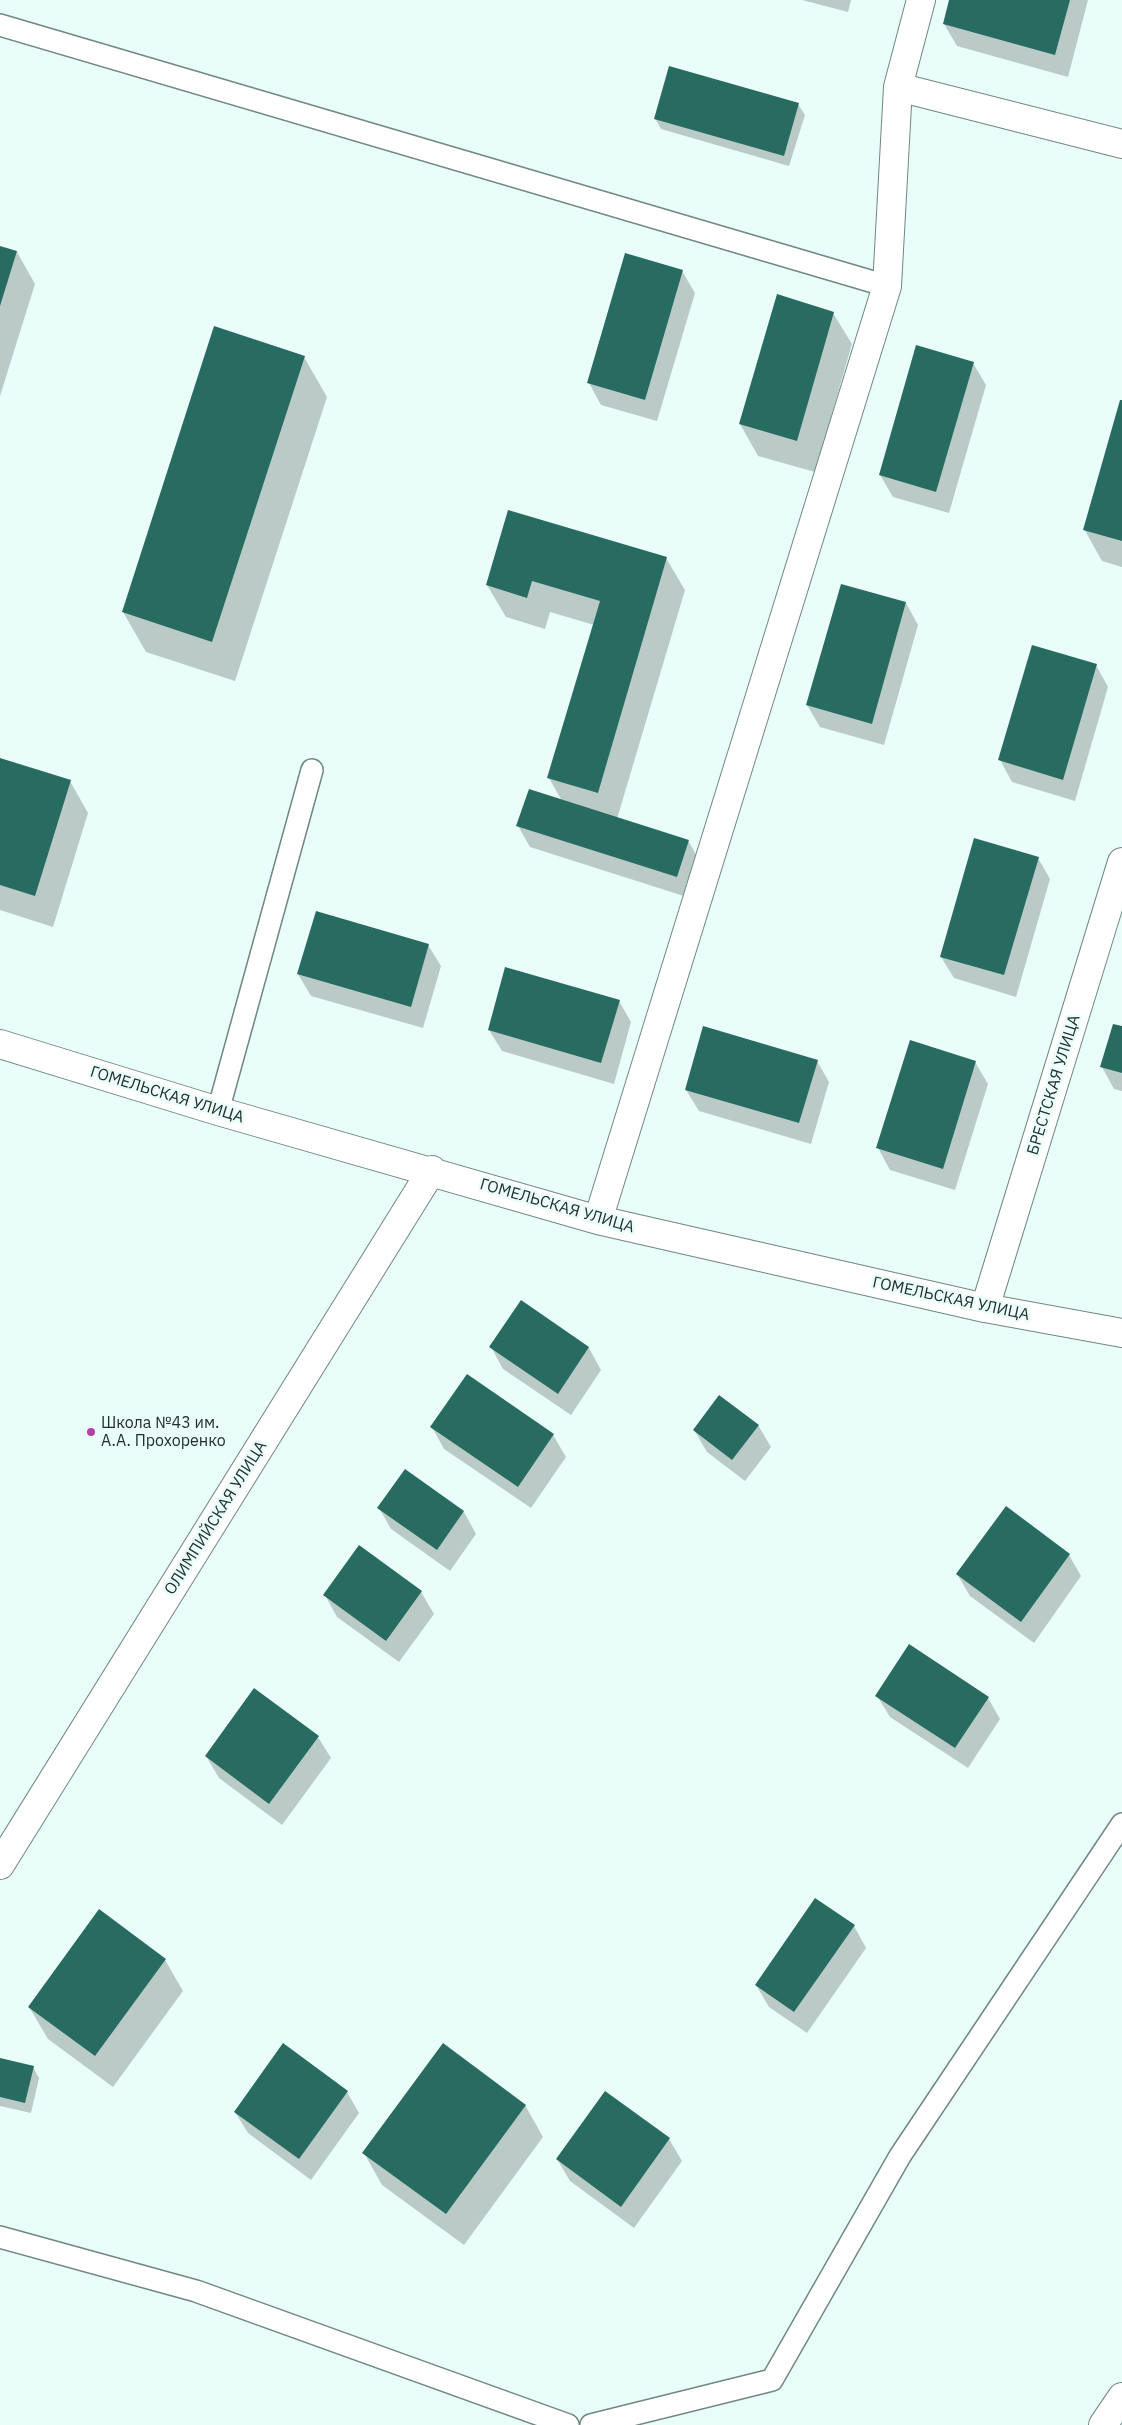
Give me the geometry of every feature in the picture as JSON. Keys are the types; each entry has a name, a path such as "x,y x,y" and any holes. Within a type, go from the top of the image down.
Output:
{"street":[{"path":"598,1220 887,286 898,87 921,0"},
{"path":"898,87 1122,144"},
{"name":"БРЕСТСКАЯ УЛИЦА","path":"985,1308 1122,862"},
{"name":"ГОМЕЛЬСКАЯ УЛИЦА","path":"0,1044 218,1110 432,1170 598,1220 985,1308 1122,1333"},
{"name":"ОЛИМПИЙСКАЯ УЛИЦА","path":"0,1866 432,1170"},
{"path":"1103,2425 1122,2397"}],"lane":[{"path":"0,25 887,286"},
{"path":"218,1110 312,770"},
{"path":"591,2425 772,2380 900,2156 1122,1824"},
{"path":"0,2237 196,2291 568,2425"}],"building":[{"path":"949,0 1070,0 1055,55 943,24"},
{"path":"669,66 799,103 784,156 654,119"},
{"path":"0,246 17,251 0,306"},
{"path":"625,253 683,270 645,400 587,383"},
{"path":"777,294 834,312 797,441 739,424"},
{"path":"214,326 305,356 212,642 122,612"},
{"path":"916,345 974,362 936,492 879,475"},
{"path":"1120,400 1122,400 1122,541 1083,530"},
{"path":"508,510 667,557 598,793 547,778 600,601 532,581 527,598 486,585"},
{"path":"841,584 906,602 872,724 806,705"},
{"path":"1032,645 1097,664 1063,780 998,760"},
{"path":"0,758 71,780 35,896 0,885"},
{"path":"529,789 689,840 677,877 516,826"},
{"path":"974,838 1039,857 1004,975 940,957"},
{"path":"316,911 429,944 411,1007 297,974"},
{"path":"505,967 620,1000 601,1063 488,1030"},
{"path":"1113,1024 1122,1026 1122,1073 1100,1067"},
{"path":"703,1026 818,1060 799,1123 685,1090"},
{"path":"910,1040 976,1061 943,1169 876,1148"},
{"path":"521,1300 589,1347 558,1394 489,1347"},
{"path":"467,1374 554,1434 518,1487 430,1427"},
{"path":"719,1395 759,1425 732,1460 693,1430"},
{"path":"405,1469 464,1511 437,1550 377,1508"},
{"path":"1006,1506 1070,1554 1021,1622 956,1574"},
{"path":"359,1545 422,1591 386,1641 323,1595"},
{"path":"909,1644 989,1697 955,1748 875,1696"},
{"path":"254,1688 319,1736 269,1804 205,1756"},
{"path":"815,1898 855,1925 794,2012 755,1985"},
{"path":"99,1909 166,1959 95,2056 28,2007"},
{"path":"283,2043 348,2091 299,2159 234,2112"},
{"path":"443,2043 526,2105 446,2214 362,2153"},
{"path":"0,2058 34,2066 25,2103 0,2097"},
{"path":"605,2091 670,2138 621,2207 556,2159"}],"place":[{"name":"Школа №43 им. А.А. Прохоренко","path":"91,1432"}]}
